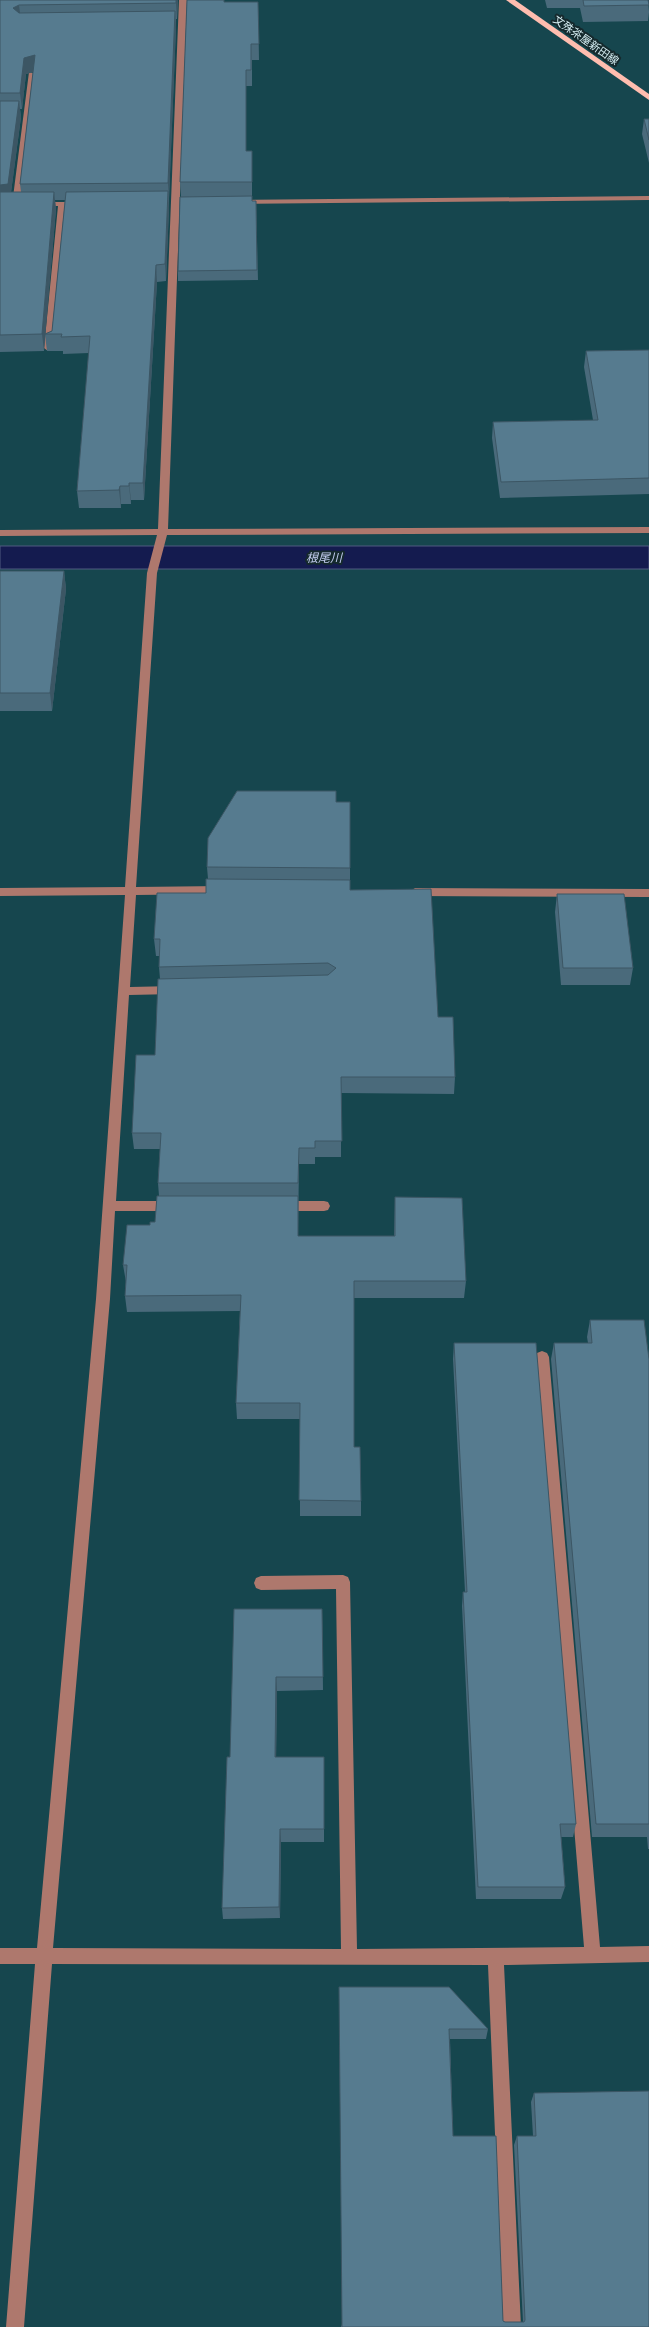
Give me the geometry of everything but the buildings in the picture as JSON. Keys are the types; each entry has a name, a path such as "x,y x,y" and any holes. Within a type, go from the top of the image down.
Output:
{"main road":[{"name":"文殊茶屋新田線","path":"510,0 649,98"}],"street":[{"path":"15,2327 44,1957 110,1206 152,573 163,531 177,203 183,0"},
{"path":"173,23 182,23"},
{"path":"32,74 22,114 21,204 90,204"},
{"path":"226,203 649,198"},
{"path":"167,203 187,203"},
{"path":"48,348 62,204"},
{"path":"0,533 649,530"},
{"path":"0,892 232,890"},
{"path":"401,892 649,894"},
{"path":"124,991 183,989"},
{"path":"110,1206 188,1206"},
{"path":"266,1206 324,1206"},
{"path":"542,1357 593,1954"},
{"path":"261,1584 343,1582 349,1957"},
{"path":"0,1956 496,1957 649,1954"},
{"path":"496,1957 512,2327"}],"water":[{"name":"根尾川","path":"0,546 649,546 649,569 0,569"}]}
